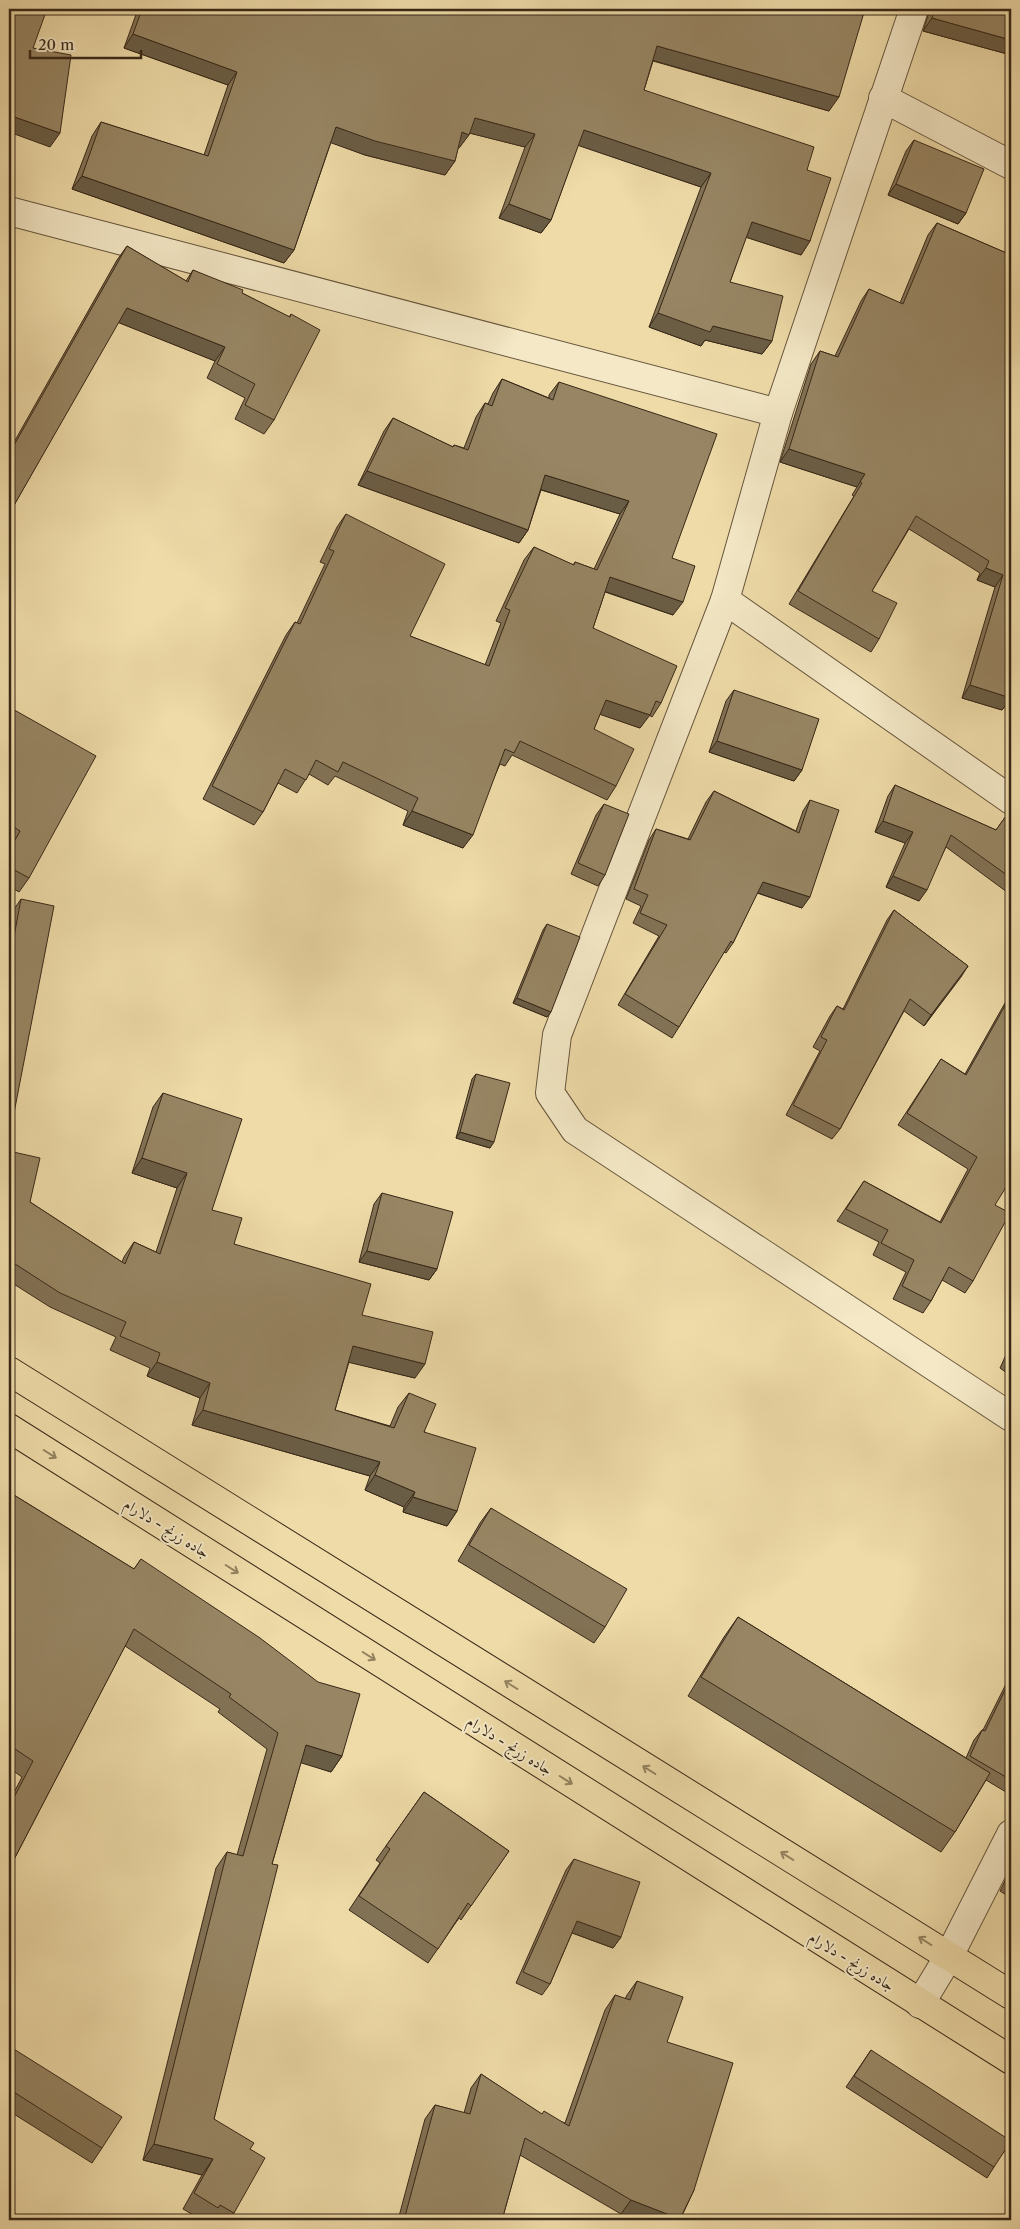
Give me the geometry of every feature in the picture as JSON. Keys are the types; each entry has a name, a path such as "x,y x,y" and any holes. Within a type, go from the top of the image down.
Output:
{"highway":[{"path":"9,1371 1011,1995"},
{"name":"جاده زرنج - دلارام","path":"9,1428 1011,2060"}],"street":[{"path":"914,9 778,413 725,600 557,1035 550,1093 575,1130 1011,1418"},
{"path":"883,98 1011,166"},
{"path":"9,211 778,413"},
{"path":"725,600 1011,800"},
{"path":"920,2004 949,1956 1011,1834"}],"building":[{"path":"9,9 47,9 33,48 71,55 60,133 9,115"},
{"path":"142,9 865,9 839,97 657,46 644,90 814,147 807,170 831,178 810,241 752,222 730,282 783,296 772,341 713,326 710,332 658,313 711,173 584,130 551,220 509,204 535,134 475,118 469,135 462,132 455,161 375,141 336,127 294,250 82,176 101,122 208,156 237,72 133,34"},
{"path":"935,9 1011,9 1011,40 932,18"},
{"path":"914,140 984,169 966,213 896,184"},
{"path":"937,223 1011,255 1011,698 970,685 1003,575 986,568 989,561 916,516 872,591 897,603 879,639 798,591 862,483 860,482 865,474 789,449 820,351 838,357 869,289 903,304"},
{"path":"127,246 188,282 193,270 243,290 242,293 290,317 291,314 320,330 274,420 245,405 255,384 217,364 225,347 127,308 9,514 9,454"},
{"path":"502,379 553,400 559,382 717,434 672,558 695,566 683,602 610,577 593,628 677,666 661,703 656,701 650,715 606,700 594,729 634,749 616,786 520,741 514,753 505,749 473,835 412,811 418,798 343,762 338,772 316,760 306,780 285,769 263,812 212,786 295,622 300,624 334,551 329,549 346,514 445,564 410,636 489,666 510,610 505,608 534,547 574,565 575,562 597,570 629,501 545,475 528,530 367,471 393,418 453,447 454,445 468,450 485,403 492,406"},
{"path":"734,690 819,719 802,770 717,741"},
{"path":"9,707 96,756 29,878 9,867 9,851 20,831 9,824"},
{"path":"895,785 996,830 1011,809 1011,878 951,835 927,890 893,876 913,832 883,821"},
{"path":"714,791 799,833 810,800 839,810 810,897 763,882 733,943 731,941 679,1027 625,994 667,925 640,913 648,895 634,889 656,829 690,840"},
{"path":"604,804 629,814 605,875 578,863"},
{"path":"21,899 54,906 9,1139 9,963"},
{"path":"894,910 968,966 931,1015 910,999 840,1129 793,1105 827,1040 821,1037 837,1006 844,1010"},
{"path":"547,924 580,937 551,1012 517,998"},
{"path":"1011,995 1011,1179 995,1205 1010,1213 973,1281 949,1267 931,1301 902,1286 914,1260 881,1243 888,1230 846,1209 864,1181 941,1223 977,1157 907,1113 941,1059 966,1075"},
{"path":"476,1074 510,1083 494,1142 460,1132"},
{"path":"163,1093 242,1119 212,1210 242,1218 234,1244 371,1284 362,1315 433,1332 425,1364 353,1346 335,1410 394,1428 409,1393 436,1404 424,1432 476,1448 457,1511 413,1497 415,1492 375,1475 380,1462 203,1410 210,1383 157,1362 160,1353 120,1336 126,1322 60,1293 9,1260 9,1151 40,1158 30,1202 125,1264 134,1242 160,1254 187,1173 142,1158"},
{"path":"382,1193 453,1212 437,1269 367,1251"},
{"path":"1011,1348 1011,1364 1006,1360"},
{"path":"9,1492 134,1569 141,1559 260,1638 318,1682 360,1694 342,1756 306,1745 272,1864 278,1865 214,2119 254,2143 250,2149 265,2158 234,2213 220,2205 218,2208 194,2193 213,2159 154,2144 227,1852 243,1856 278,1733 229,1697 231,1694 134,1629 9,1869 9,1807 33,1761 9,1745"},
{"path":"491,1508 627,1589 605,1627 469,1545"},
{"path":"738,1617 990,1773 955,1832 701,1677"},
{"path":"1011,1678 1011,1780 970,1756 982,1730 985,1731"},
{"path":"424,1792 509,1851 471,1906 468,1903 438,1949 359,1896 390,1849 386,1846"},
{"path":"574,1859 640,1882 621,1937 577,1921 550,1984 523,1972"},
{"path":"637,1981 683,1997 667,2042 733,2063 694,2190 680,2219 631,2200 525,2138 502,2220 404,2220 435,2105 470,2114 481,2074 542,2114 544,2111 569,2126 615,1995 630,2000"},
{"path":"9,2046 122,2117 102,2148 9,2089"},
{"path":"871,2050 1011,2141 994,2167 854,2076"}]}
